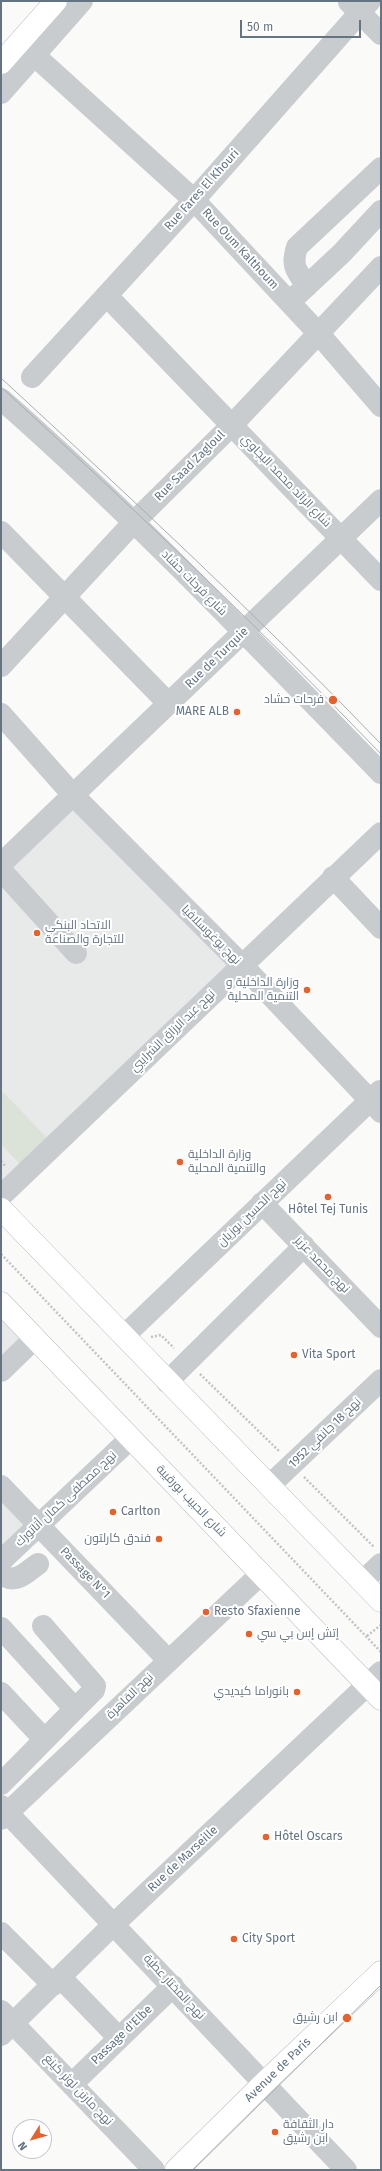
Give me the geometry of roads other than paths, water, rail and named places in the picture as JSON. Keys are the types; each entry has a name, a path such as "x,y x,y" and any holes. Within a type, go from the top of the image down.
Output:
{"main road":[{"path":"1,62 56,1"},
{"path":"1,1209 167,1382 381,1601"},
{"name":"شارع الحبيب بورقيبة","path":"1,1303 261,1574 376,1685"},
{"name":"Avenue de Paris","path":"176,2170 264,2082 321,2020 381,1972"}],"street":[{"path":"1,92 82,1"},
{"path":"359,5 381,34"},
{"name":"Rue Fares El Khouri","path":"32,377 194,200 359,5"},
{"name":"Rue Oum Kalthoum","path":"34,55 194,200 319,334 381,406"},
{"path":"307,286 295,269 293,259 297,247 381,168"},
{"path":"289,302 342,252 381,211"},
{"name":"Rue Saad Zagloul","path":"1,666 67,597 133,523 232,424 381,267"},
{"name":"شارع الرائد محمد البجاوي","path":"107,296 381,580"},
{"name":"شارع فرحات حشاد","path":"4,409 133,523 244,632 381,773"},
{"name":"Rue de Turquie","path":"1,864 381,500"},
{"path":"1,532 67,597 169,704"},
{"name":"نهج يوغوسلافيا","path":"1,714 73,795 377,1101"},
{"name":"نهج عبد الرزاق الشرايبي","path":"1,1196 333,877 381,833"},
{"path":"1,870 76,953"},
{"path":"333,877 381,928"},
{"name":"نهج الحسين بوزيان","path":"124,1336 262,1203 377,1101"},
{"name":"نهج محمد عزيز","path":"262,1203 381,1327"},
{"path":"167,1382 304,1246"},
{"path":"1,1371 35,1338"},
{"name":"نهج 18 جانفي 1952","path":"269,1486 381,1380"},
{"name":"نهج مصطفى كمال أتاتورك","path":"1,1561 131,1438"},
{"name":"Passage N°1","path":"1,1486 168,1660"},
{"path":"1,1574 10,1580 17,1579 38,1564"},
{"path":"362,1582 381,1564"},
{"name":"نهج القاهرة","path":"3,1812 261,1574"},
{"path":"5,1772 44,1739 94,1690 95,1686 43,1626"},
{"path":"1,1628 75,1709"},
{"name":"Rue de Marseille","path":"5,2023 57,1981 114,1924 376,1685"},
{"path":"1,1693 44,1739"},
{"name":"نهج المختار عطية","path":"3,1812 114,1924 346,2170"},
{"path":"1,1933 57,1981 119,2038"},
{"name":"Passage d'Elbe","path":"72,2084 173,1986"},
{"name":"نهج مارتن لوثر كينغ","path":"5,2023 72,2084 154,2170"}],"tram line":[{"path":"1,378 241,604 381,744"},
{"path":"1,387 194,568 381,754"},
{"path":"193,2170 381,1985"}],"place":[{"name":"فرحات حشاد","path":"333,700"},
{"name":"MARE ALB","path":"237,712"},
{"name":"الاتحاد البنكي للتجارة والصناعة","path":"37,933"},
{"name":"وزارة الداخلية و التنمية المحلية","path":"307,990"},
{"name":"وزارة الداخلية والتنمية المحلية","path":"180,1162"},
{"name":"Hôtel Tej Tunis","path":"328,1197"},
{"name":"Vita Sport","path":"294,1355"},
{"name":"Carlton","path":"113,1512"},
{"name":"فندق كارلتون","path":"159,1539"},
{"name":"Resto Sfaxienne","path":"206,1612"},
{"name":"إتش إس بي سي","path":"249,1634"},
{"name":"بانوراما كيديدي","path":"297,1692"},
{"name":"Hôtel Oscars","path":"266,1837"},
{"name":"City Sport","path":"234,1939"},
{"name":"ابن رشيق","path":"347,2018"},
{"name":"دار الثقافة ابن رشيق","path":"275,2132"}]}
